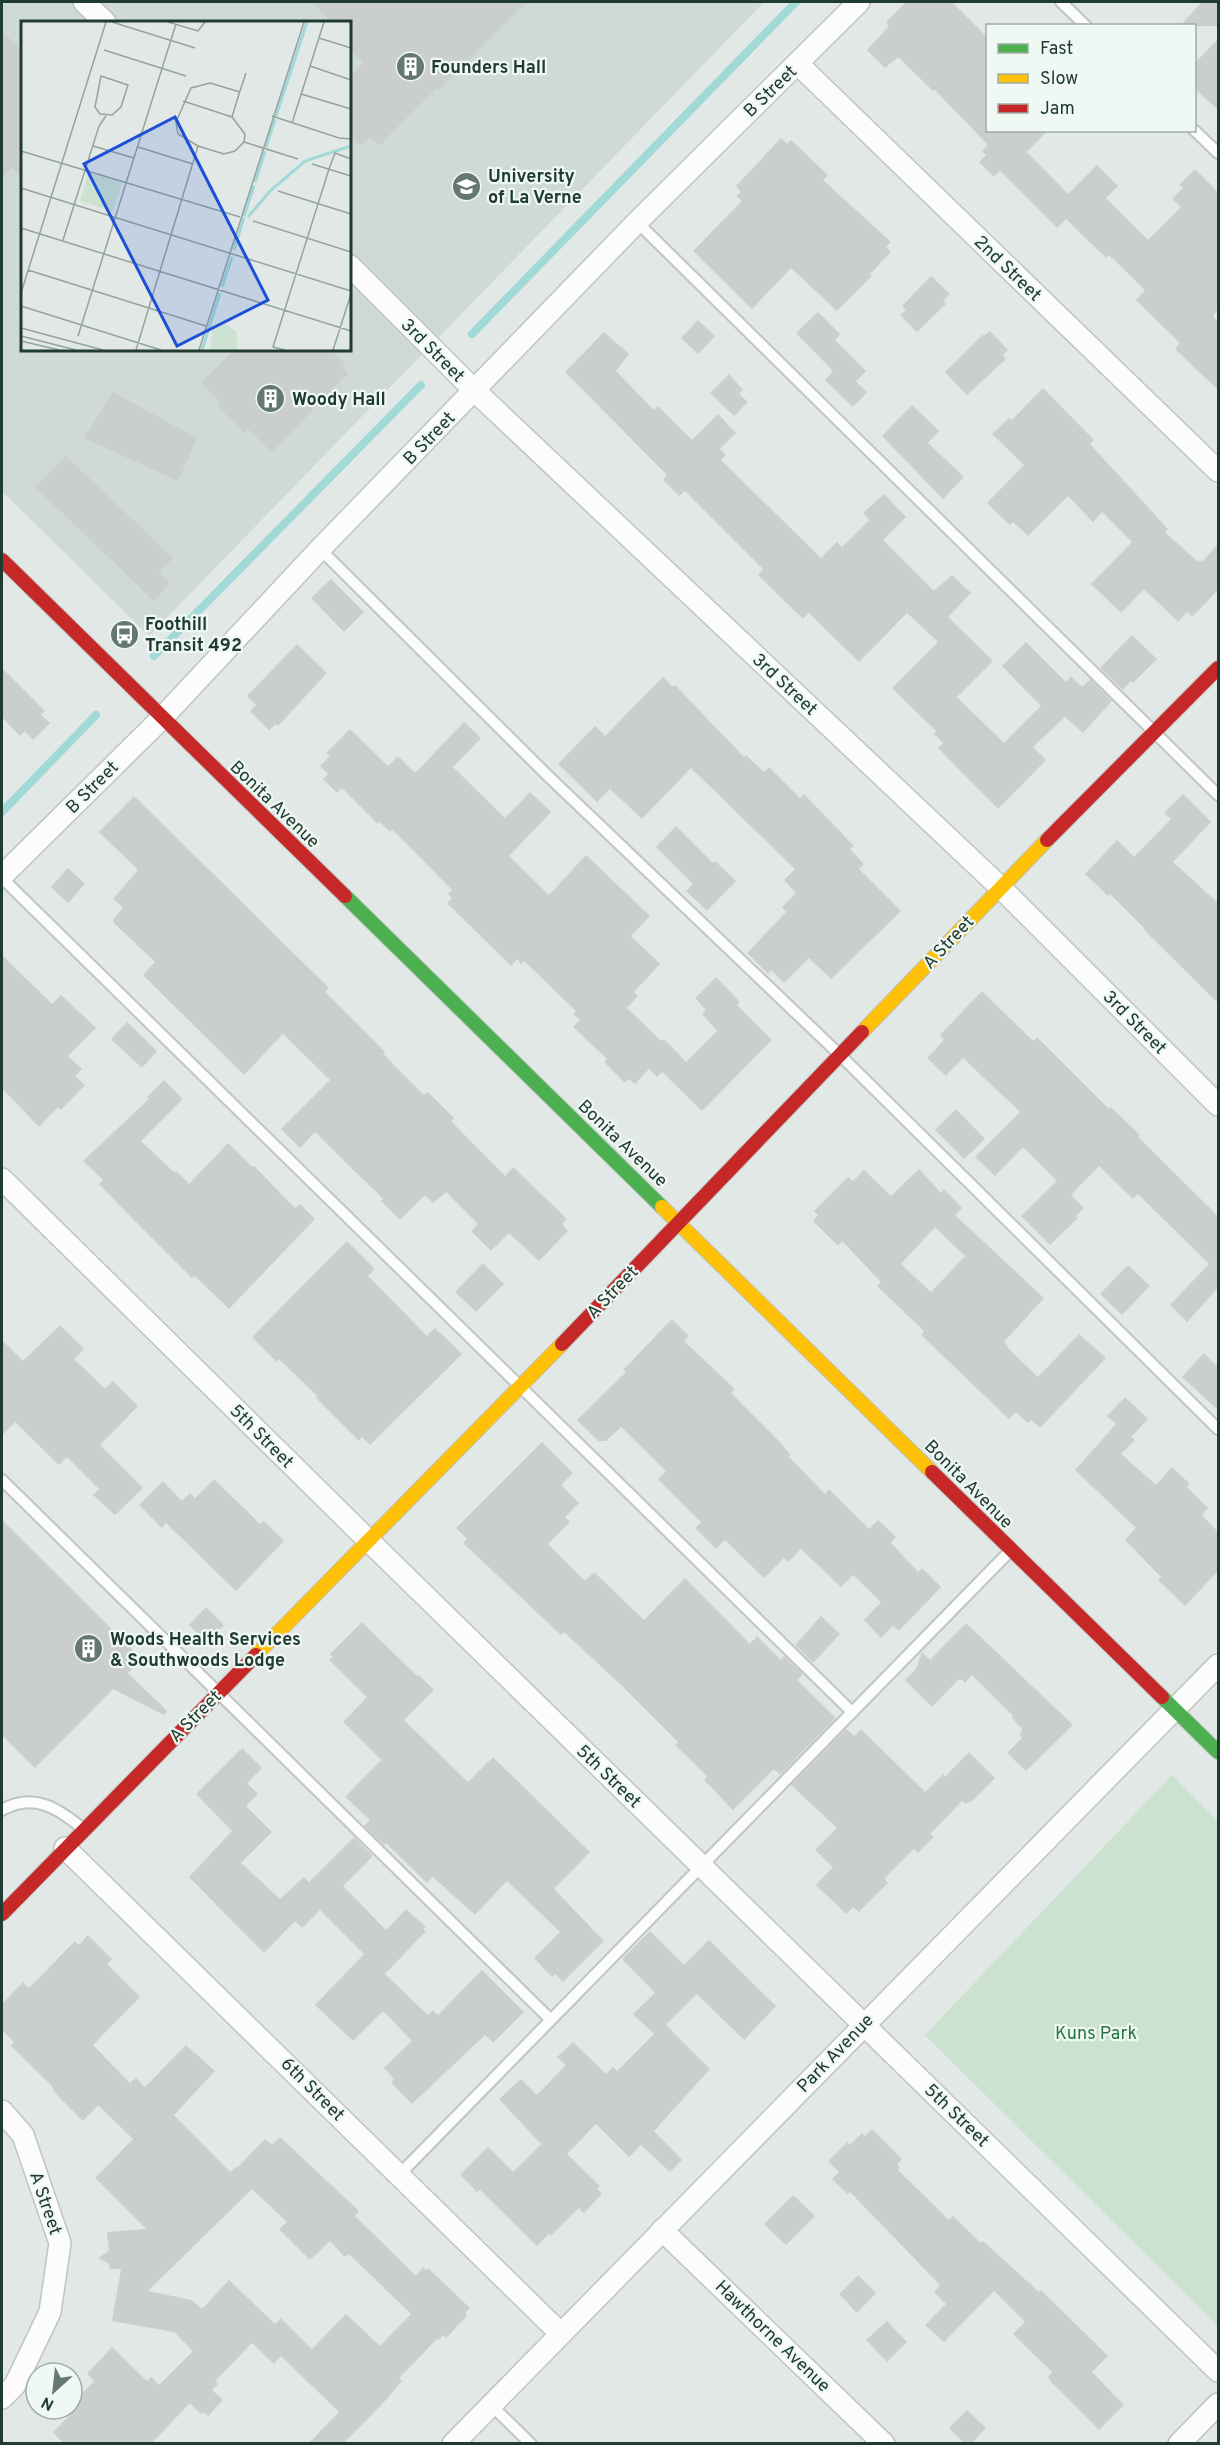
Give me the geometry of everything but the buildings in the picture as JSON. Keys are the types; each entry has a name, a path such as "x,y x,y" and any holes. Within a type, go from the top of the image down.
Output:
{"street":[{"path":"84,2 104,21"},
{"name":"B Street","path":"2,877 161,719 320,549 637,222 859,2"},
{"name":"2nd Street","path":"798,64 1218,471"},
{"name":"3rd Street","path":"351,267 475,391 1000,887 1218,1105"},
{"name":"Bonita Avenue","path":"2,560 161,719 680,1223 1011,1551 1218,1752"},
{"name":"A Street","path":"3,1909 218,1694 680,1223 1000,887 1218,668"},
{"name":"5th Street","path":"2,1179 1218,2371"},
{"name":"Park Avenue","path":"453,2444 1218,1665"},
{"name":"6th Street","path":"66,1848 560,2333"},
{"name":"A Street","path":"2,2111 23,2135 60,2244 50,2312 15,2385 2,2398"},
{"name":"Hawthorne Avenue","path":"662,2230 884,2444"},
{"path":"1179,2444 1218,2404"}],"lane":[{"path":"1061,2 1084,24"},
{"path":"1196,132 1218,153"},
{"path":"637,222 1218,795"},
{"path":"320,549 547,775 841,1056 1218,1429"},
{"path":"2,877 852,1712"},
{"path":"2,1480 550,2019"},
{"path":"399,2175 1011,1551"},
{"path":"2,1810 35,1800 64,1813 83,1829"},
{"path":"491,2405 531,2444"}],"shaded area":[{"name":"University of La Verne","path":"2,2 764,2 149,636 2,491"}],"green space":[{"name":"Kuns Park","path":"1172,1775 1218,1821 1218,2326 925,2035"}],"waterway":[{"path":"472,334 796,2"},
{"path":"154,656 421,385"},
{"path":"2,812 96,715"}],"traffic: fast":[{"path":"345,896 662,1207"},
{"path":"1162,1697 1218,1752"}],"traffic: slow":[{"path":"862,1032 1047,840"},
{"path":"662,1207 932,1472"},
{"path":"256,1655 562,1344"}],"traffic: jam":[{"path":"2,560 345,896"},
{"path":"1047,840 1218,668"},
{"path":"562,1344 862,1032"},
{"path":"932,1472 1162,1697"},
{"path":"2,1914 256,1655"}],"place":[{"name":"Founders Hall","path":"410,67"},
{"name":"University of La Verne","path":"467,186"},
{"name":"Woody Hall","path":"271,399"},
{"name":"Foothill Transit 492","path":"124,634"},
{"name":"Woods Health Services & Southwoods Lodge","path":"89,1649"}]}
